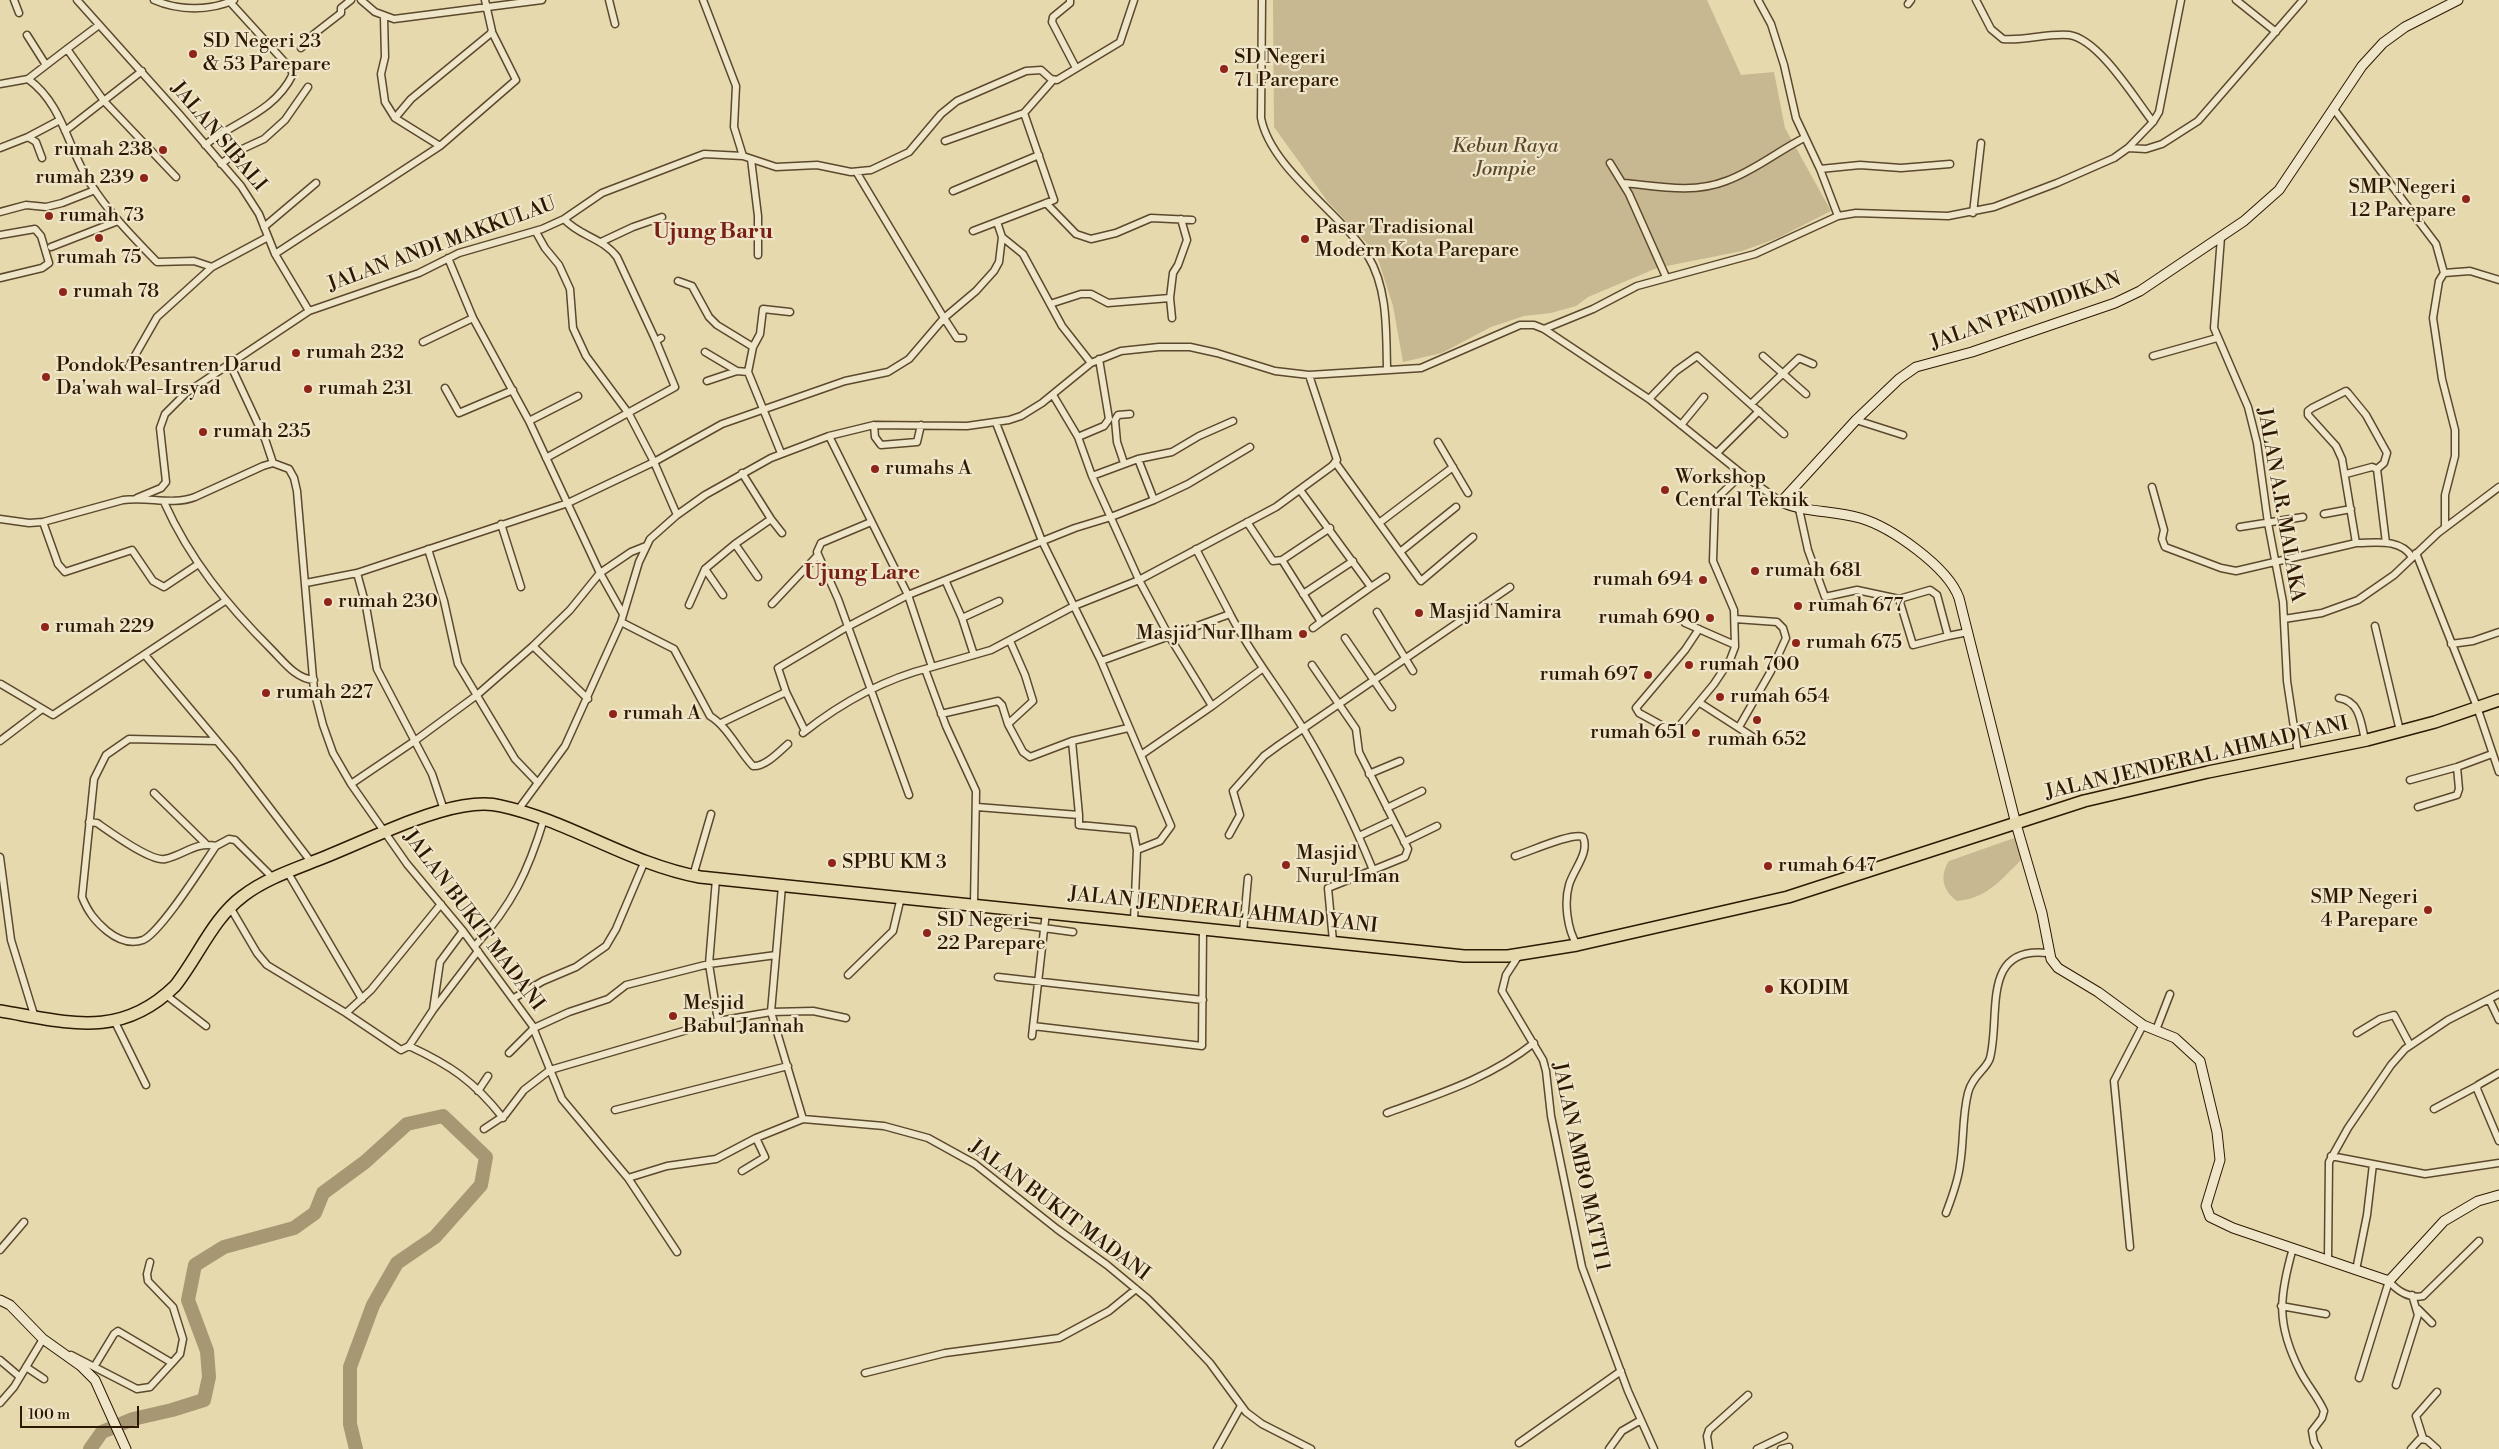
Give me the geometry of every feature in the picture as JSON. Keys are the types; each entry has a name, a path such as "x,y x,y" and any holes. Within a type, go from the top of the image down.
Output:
{"highway":[{"name":"JALAN JENDERAL AHMAD YANI","path":"0,1011 78,1025 114,1020 141,1011 166,995 186,972 230,908 248,892 274,879 386,832 444,810 464,805 483,804 518,810 544,819 644,863 716,880 1134,920 1464,956 1519,955 1577,945 1788,897 2084,801 2365,740 2435,722 2499,700"}],"street":[{"path":"14,0 19,13"},
{"name":"JALAN SIBALI","path":"77,0 142,71 251,199 275,254 309,311"},
{"path":"154,0 175,8 232,1 290,68 293,74 270,103 258,114 216,136 206,145"},
{"path":"301,48 314,34 341,13 341,8 351,0"},
{"path":"361,0 384,17 402,19 542,0"},
{"path":"275,254 440,146 516,80 492,32 485,0"},
{"path":"609,0 615,24"},
{"path":"703,0 736,86 734,127 743,156"},
{"path":"1070,0 1070,3 1053,17 1052,22 1076,68"},
{"path":"945,141 1024,114 1053,80 1057,80 1120,42 1134,0"},
{"path":"1262,0 1261,118 1264,130 1280,157 1368,257 1384,302 1387,368"},
{"path":"1758,0 1771,24 1784,65 1796,118 1820,169 1838,216"},
{"path":"1976,0 1991,29 2003,39 2068,35 2082,40 2107,62 2153,122"},
{"path":"1544,328 1593,309 1637,286 1749,256 1838,216 1856,213 1948,216 1973,213 1994,207 2090,170 2128,148 2153,122 2162,104 2181,0"},
{"path":"2236,0 2276,32"},
{"path":"2128,148 2146,149 2162,144 2198,121 2302,0"},
{"name":"JALAN PENDIDIKAN","path":"1781,502 1856,420 1899,379 1916,368 1972,352 2115,303 2140,291 2244,221 2279,190 2362,66 2383,43 2405,27 2458,0"},
{"path":"384,17 385,43 382,74 385,102 395,118 440,146"},
{"path":"0,84 28,79 99,25"},
{"path":"395,118 411,99 492,32"},
{"path":"26,35 46,65"},
{"path":"67,49 104,101 176,177"},
{"name":"JALAN ANDI MAKKULAU","path":"136,498 161,488 166,482 160,428 164,416 186,393 309,311 419,273 448,258 536,232 564,219 602,193 704,154 743,156 776,167 817,165 857,173 878,168 910,152 948,107 971,94 1032,70 1041,70 1053,80"},
{"path":"65,131 142,71"},
{"path":"28,79 38,86 53,105 95,190 118,222 157,262 194,261 212,267"},
{"path":"221,164 238,151 264,139 285,120 308,87"},
{"path":"2333,108 2436,244 2444,273 2439,281 2433,318 2442,379 2455,430 2455,456 2445,495 2445,527"},
{"path":"973,231 1055,198 1024,114"},
{"path":"0,148 28,137 60,120"},
{"path":"28,137 36,142 42,158"},
{"path":"1623,183 1692,189 1712,186 1744,173 1779,150 1804,138"},
{"path":"1973,213 1981,143"},
{"path":"953,191 1039,155"},
{"path":"751,159 758,211 758,255"},
{"path":"1610,163 1623,183 1648,232 1666,277"},
{"path":"1820,169 1860,165 1901,168 1950,164"},
{"path":"857,173 944,318 957,338 963,338"},
{"path":"264,227 316,183"},
{"path":"0,212 26,205 46,207 95,190"},
{"path":"1046,203 1076,234 1091,239 1116,233 1151,218 1192,220"},
{"path":"601,242 633,227 662,217"},
{"path":"546,458 675,387 658,339 617,256 609,246 572,228 564,219"},
{"path":"1172,318 1170,298 1173,273 1178,266 1187,240 1181,219"},
{"path":"51,247 118,222"},
{"path":"306,583 357,573 568,503 654,462 710,429 845,381 888,372 909,359 944,318 994,271 999,262 1002,237 997,222"},
{"path":"0,235 34,229 42,236 49,263 42,268 0,278"},
{"path":"536,232 545,248 559,265 570,289 573,328 586,356 629,414 654,462 676,515"},
{"path":"129,366 158,317 212,267 268,237"},
{"path":"1002,237 1023,254 1062,326 1091,363"},
{"name":"JALAN A.R. MALAKA","path":"2220,237 2219,280 2213,318 2217,338 2248,407 2256,444 2284,619 2287,682 2298,754"},
{"path":"448,258 472,318 529,421 600,573 623,614"},
{"path":"2444,273 2470,271 2499,280"},
{"path":"678,281 692,286 709,317 717,325 753,346"},
{"path":"1050,304 1081,294 1091,294 1108,303 1170,298"},
{"path":"781,453 748,372 753,346 760,334 763,309 766,307 790,312"},
{"path":"423,342 472,318"},
{"path":"518,810 565,746 588,699 621,622 646,546 656,532 676,515 742,473 781,453 829,436 874,425 967,426 996,423 1022,416 1053,395 1091,363 1121,352 1146,348 1190,347 1217,352 1275,372 1309,375 1428,366 1520,325 1534,325 1544,328 1649,399 1742,474 1781,502 1799,509 1860,518 1888,530 1922,555 1952,581 1959,598 2016,824 2042,914 2048,953 2058,968 2098,992 2143,1025 2187,1047 2202,1065 2217,1132 2220,1160 2206,1206 2210,1216 2233,1228 2389,1281 2397,1291 2412,1295 2424,1296 2479,1241"},
{"path":"2153,356 2217,338"},
{"path":"705,352 737,371"},
{"path":"1649,399 1676,371 1697,356 1784,434"},
{"path":"1763,356 1806,394"},
{"path":"1752,404 1799,358 1812,364"},
{"path":"1078,437 1104,426 1109,419 1099,359"},
{"path":"0,519 29,523 43,522 123,500 136,498 164,502 195,497 273,463 265,439 230,364"},
{"path":"707,381 737,371 748,372"},
{"path":"1309,375 1327,427 1335,462 1421,580 1473,537"},
{"path":"445,388 459,413 513,390"},
{"path":"2356,544 2346,474 2336,446 2308,415 2312,408 2346,391 2366,415 2387,453 2384,463 2377,469"},
{"path":"1053,395 1078,437 1092,476 1138,580 1169,636 1212,706"},
{"path":"529,421 578,396"},
{"path":"1681,424 1704,397"},
{"path":"1717,453 1759,411"},
{"path":"1124,462 1117,442 1115,420 1118,415 1130,414"},
{"path":"1856,420 1903,435"},
{"path":"1092,476 1124,462 1172,452 1233,421"},
{"path":"996,423 1042,541 1101,661 1171,826 1160,841 1137,850"},
{"path":"874,425 878,441 881,445 917,442 921,425"},
{"path":"829,436 870,522 908,595 941,714 975,788 977,807 974,904"},
{"path":"1438,442 1468,493"},
{"path":"1250,447 1188,484 1154,500 1042,541 946,582 908,595 847,627 777,669 804,732 820,719 870,688 928,668 974,655 1010,641 1074,606 1138,580 1276,507 1335,462"},
{"path":"1138,459 1154,500"},
{"name":"JALAN BUKIT MADANI","path":"273,463 285,466 294,478 306,583 314,680 323,725 333,753 351,784 407,864 463,930 534,1028 557,1091 568,1108 628,1178 667,1166 716,1159 756,1138 804,1119 884,1126 928,1138 945,1146 994,1178 1136,1289 1160,1310 1210,1363 1241,1406 1262,1424 1311,1449"},
{"path":"1379,523 1453,467"},
{"path":"2346,474 2372,467 2377,469"},
{"path":"2377,469 2386,543"},
{"path":"742,473 771,520 782,533"},
{"path":"1699,629 1685,650 1636,709 1673,732 1700,703 1730,660 1735,645 1733,606 1713,563 1713,527 1715,500 1742,474"},
{"path":"2152,487 2164,530 2163,543 2171,551 2221,568 2236,571 2276,560 2356,544 2386,543 2403,547 2414,555 2478,707 2499,772"},
{"path":"2284,619 2322,613 2358,600 2394,576 2445,527 2499,487"},
{"path":"1300,490 1330,528 1371,587"},
{"path":"164,502 198,565 225,601 293,670 306,680 314,680"},
{"path":"1400,552 1456,507"},
{"path":"1799,509 1808,550 1825,597 1857,590 1899,599 1927,590 1934,592 1938,597 1948,636"},
{"path":"2324,514 2351,509"},
{"path":"2240,528 2303,517"},
{"path":"689,605 705,569 735,544 771,520"},
{"path":"43,522 58,564 65,572 132,550 153,581 164,587 198,565"},
{"path":"772,604 818,555 821,543 870,522"},
{"path":"1247,522 1273,561 1282,560 1330,528"},
{"path":"501,524 521,587"},
{"path":"735,544 758,577"},
{"path":"351,784 416,740 477,695 533,646 570,610 600,573 631,552 646,546"},
{"path":"428,549 444,601 456,658 516,758 538,784"},
{"path":"1196,549 1230,614 1262,669 1303,728 1332,779 1373,870"},
{"path":"818,555 838,599 909,795"},
{"path":"1282,560 1321,622"},
{"path":"1303,594 1352,561"},
{"path":"705,569 723,595"},
{"path":"357,573 367,612 377,669 416,740 432,774 444,810"},
{"path":"1313,628 1386,577"},
{"path":"946,582 962,618 974,655"},
{"path":"1229,835 1240,815 1233,797 1234,788 1264,756 1372,679 1510,587"},
{"path":"1899,599 1913,645 1968,632"},
{"path":"1,684 53,715 225,601"},
{"path":"962,618 999,601"},
{"path":"1376,612 1413,670"},
{"path":"1101,661 1230,614"},
{"path":"1735,618 1777,622 1783,628 1786,638 1771,671 1738,726"},
{"path":"621,622 674,649 710,716 720,723 738,749 753,766 758,766 788,744"},
{"path":"1685,623 1735,645"},
{"path":"2375,626 2400,731"},
{"path":"2451,644 2473,641 2499,632"},
{"path":"1345,638 1392,707"},
{"path":"1008,724 1033,701 1025,675 1010,641"},
{"path":"533,646 588,699"},
{"path":"145,655 217,741 312,863"},
{"path":"1312,666 1339,702 1356,729 1358,749 1408,849 1406,856 1328,888 1333,941"},
{"path":"1141,755 1262,669"},
{"path":"720,723 786,692"},
{"path":"2339,698 2346,699 2358,710 2365,740"},
{"path":"941,714 998,701 1002,705 1008,724 1023,752 1030,757 1072,742 1128,728"},
{"path":"1700,703 1738,726 1752,737"},
{"path":"0,741 42,709"},
{"path":"217,741 129,739 106,755 98,768 89,822 82,898 94,920 118,940 132,942 144,940 160,924 216,846 229,839 235,840 274,879"},
{"path":"1072,742 1079,825 1133,830 1137,850 1134,920"},
{"path":"2410,780 2457,767 2492,754"},
{"path":"1369,774 1400,761"},
{"path":"2418,807 2456,795 2459,790 2457,767"},
{"path":"1387,808 1422,791"},
{"path":"154,793 206,843 216,846"},
{"path":"977,807 1079,815"},
{"path":"693,876 711,814"},
{"path":"230,908 257,953 267,965 346,1013 395,1048 401,1050 409,1046 514,897 530,864 544,819"},
{"path":"1359,836 1393,820"},
{"path":"89,822 97,823 153,858 164,859 206,843"},
{"path":"1404,842 1437,826"},
{"path":"1515,856 1568,838 1583,837 1585,846 1569,884 1567,902 1570,928 1577,945"},
{"path":"0,857 11,940 35,1018"},
{"path":"514,998 543,981 576,967 606,946 616,929 644,863"},
{"path":"288,873 362,999"},
{"path":"1243,932 1248,878"},
{"path":"716,880 709,964 718,1021"},
{"path":"782,886 771,1012 804,1119"},
{"path":"848,975 893,931 901,897"},
{"path":"346,1013 362,999 441,904"},
{"path":"1032,1036 1046,912"},
{"path":"1007,924 1073,932"},
{"path":"1033,1026 1202,1046 1203,928"},
{"path":"433,1010 440,962 463,930"},
{"path":"1946,1213 1960,1166 1962,1122 1968,1093 1973,1079 1990,1058 2002,971 2017,956 2027,953 2048,953"},
{"path":"509,1053 534,1028 569,1012 603,1001 626,985 709,964 776,954"},
{"name":"JALAN AMBO MATTI 1","path":"1519,955 1506,975 1502,991 1534,1043 1546,1071 1551,1116 1582,1267 1620,1371 1654,1449"},
{"path":"998,977 1203,1000"},
{"path":"2156,1030 2170,994"},
{"path":"2328,1259 2327,1176 2331,1156 2391,1065 2410,1045 2448,1020 2499,994"},
{"path":"166,995 206,1026"},
{"path":"2489,999 2499,1020"},
{"path":"484,1129 502,1118 524,1090 550,1070 718,1021 771,1012 813,1011 846,1018"},
{"path":"2357,1033 2380,1019 2394,1015 2410,1045"},
{"path":"114,1020 146,1085"},
{"path":"2130,1247 2114,1081 2143,1025"},
{"path":"1387,1113 1479,1079 1505,1065 1534,1043"},
{"path":"409,1046 442,1061 478,1090 502,1118"},
{"path":"615,1110 788,1066"},
{"path":"2434,1109 2499,1073"},
{"path":"478,1090 488,1076"},
{"path":"2477,1086 2499,1141"},
{"path":"742,1171 765,1157 756,1138"},
{"path":"2331,1156 2426,1174 2499,1163"},
{"path":"2356,1270 2367,1215 2373,1164"},
{"path":"628,1178 677,1252"},
{"path":"2359,1378 2389,1281 2444,1221 2478,1201 2499,1195"},
{"path":"0,1250 24,1222"},
{"path":"2293,1248 2285,1276 2281,1306 2288,1342 2300,1372 2324,1411 2312,1433 2318,1449"},
{"path":"0,1300 18,1311 43,1339 61,1350 138,1389 150,1387 180,1354 184,1339 173,1308 148,1281 147,1274 150,1262"},
{"path":"865,1373 945,1353 1059,1338 1109,1311 1136,1289"},
{"path":"2412,1295 2418,1309 2432,1323"},
{"path":"2281,1306 2326,1314"},
{"path":"2396,1385 2413,1334 2418,1309"},
{"path":"94,1367 114,1334 118,1331 172,1363"},
{"path":"0,1403 20,1377 43,1339"},
{"path":"61,1350 95,1380 126,1449"},
{"path":"0,1360 20,1377"},
{"path":"26,1368 44,1379"},
{"path":"1519,1443 1620,1371"},
{"path":"2437,1392 2416,1416 2424,1438 2437,1449"},
{"path":"1710,1449 1707,1436 1709,1430 1748,1395"},
{"path":"1217,1449 1241,1406"},
{"path":"1609,1449 1622,1431 1641,1420"},
{"path":"1757,1449 1784,1436"},
{"path":"2411,1449 2420,1438 2424,1438"},
{"path":"1781,1449 1789,1447"}],"green space":[{"name":"Kebun Raya Jompie","path":"1273,0 1707,0 1741,75 1774,72 1785,128 1831,211 1778,238 1742,251 1657,268 1588,297 1576,306 1551,313 1524,316 1491,327 1442,353 1403,362 1393,306 1376,253 1328,202 1274,127"},
{"path":"2017,837 2021,860 1992,887 1977,896 1957,901 1948,893 1943,878 1949,861"}],"waterway":[{"path":"90,1449 102,1432 133,1419 204,1400 209,1377 207,1351 188,1300 195,1265 224,1247 294,1228 315,1213 323,1193 365,1162 407,1124 443,1116 486,1157 481,1185 435,1237 397,1263 373,1305 350,1367 350,1424 356,1449"}],"place":[{"name":"SD Negeri 23 & 53 Parepare","path":"193,54"},
{"name":"SD Negeri 71 Parepare","path":"1224,69"},
{"name":"rumah 238","path":"163,150"},
{"name":"rumah 239","path":"144,178"},
{"name":"SMP Negeri 12 Parepare","path":"2466,199"},
{"name":"rumah 73","path":"49,216"},
{"name":"rumah 75","path":"99,238"},
{"name":"Pasar Tradisional Modern Kota Parepare","path":"1305,239"},
{"name":"rumah 78","path":"63,292"},
{"name":"rumah 232","path":"296,353"},
{"name":"Pondok Pesantren Darud Da'wah wal-Irsyad","path":"46,377"},
{"name":"rumah 231","path":"308,389"},
{"name":"rumah 235","path":"203,432"},
{"name":"rumahs A","path":"875,469"},
{"name":"Workshop Central Teknik","path":"1665,490"},
{"name":"rumah 681","path":"1755,571"},
{"name":"rumah 694","path":"1703,580"},
{"name":"rumah 230","path":"328,602"},
{"name":"rumah 677","path":"1798,606"},
{"name":"Masjid Namira","path":"1419,613"},
{"name":"rumah 690","path":"1710,618"},
{"name":"rumah 229","path":"45,627"},
{"name":"Masjid Nur Ilham","path":"1303,634"},
{"name":"rumah 675","path":"1796,643"},
{"name":"rumah 700","path":"1689,665"},
{"name":"rumah 697","path":"1648,675"},
{"name":"rumah 227","path":"266,693"},
{"name":"rumah 654","path":"1720,697"},
{"name":"rumah A","path":"613,714"},
{"name":"rumah 652","path":"1757,720"},
{"name":"rumah 651","path":"1696,733"},
{"name":"SPBU KM 3","path":"832,863"},
{"name":"Masjid Nurul Iman","path":"1286,865"},
{"name":"rumah 647","path":"1768,866"},
{"name":"SMP Negeri 4 Parepare","path":"2428,910"},
{"name":"SD Negeri 22 Parepare","path":"927,933"},
{"name":"KODIM","path":"1769,989"},
{"name":"Mesjid Babul Jannah","path":"673,1016"}],"district":[{"name":"Ujung Baru","path":"713,233"},
{"name":"Ujung Lare","path":"862,574"}]}
